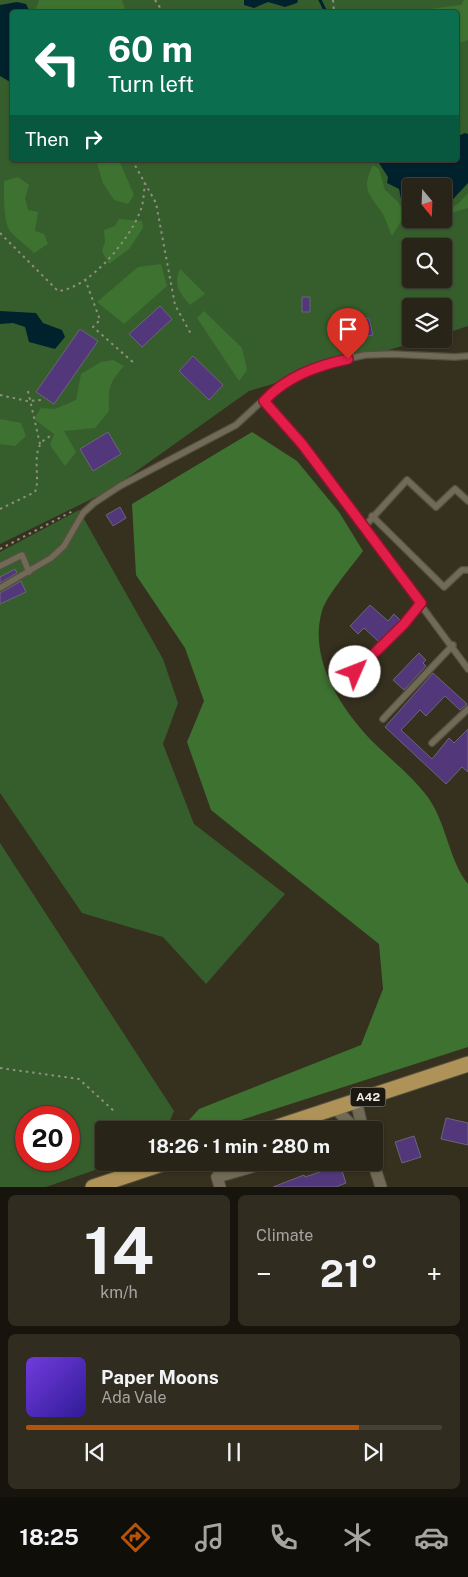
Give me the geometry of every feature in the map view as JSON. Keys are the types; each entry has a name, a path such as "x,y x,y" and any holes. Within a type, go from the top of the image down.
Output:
{"main road":[{"name":"A42","path":"295,1121 335,1108 358,1108 373,1095 468,1064"},
{"path":"93,1187 141,1171"}],"street":[{"path":"335,1108 347,1121"},
{"path":"358,1108 361,1121"},
{"path":"220,1187 217,1177 238,1171"},
{"path":"376,1171 381,1187"}],"lane":[{"path":"0,588 51,558 64,546 84,513 94,503 120,486 236,425 276,388 303,372 332,362 364,355 468,356"},
{"path":"264,401 302,444 453,645 468,669"},
{"path":"364,527 372,516 407,480 436,507 455,489 468,501"},
{"path":"372,516 444,588 462,570 468,570"},
{"path":"0,566 22,554 29,572"},
{"path":"355,672 404,624 421,603"},
{"path":"383,719 453,645"},
{"path":"432,743 468,709"}],"path":[{"path":"133,162 156,203 175,305 191,334"},
{"path":"0,233 58,291 67,290 106,263 128,233 140,213 144,198 145,181"},
{"path":"85,279 100,320 93,327 135,364"},
{"path":"0,509 35,492 38,485 36,466 40,444 28,391"},
{"path":"0,395 29,401 42,400"},
{"path":"40,444 50,436"},
{"path":"0,549 94,503"},
{"path":"0,1068 79,1080 115,1112"}],"green space":[{"path":"0,0 468,0 468,326 452,331 452,298 402,298 402,346 249,391 110,490 0,544"},
{"path":"39,0 122,0 125,10 36,10"},
{"path":"464,0 468,0 468,40 459,43 459,10 420,10 461,5"},
{"path":"97,162 120,162 134,195 128,204 114,200 103,183"},
{"path":"373,165 379,169 385,190 402,208 402,220 392,236 383,214 369,194 367,185"},
{"path":"18,177 29,185 25,198 28,210 38,212 35,231 44,234 48,244 34,253 8,228 4,208 4,181"},
{"path":"468,193 468,208 452,213 452,207 458,204"},
{"path":"119,219 142,221 143,228 129,249 109,264 102,251 105,242 104,230 115,226"},
{"path":"161,264 167,286 124,324 97,302 138,267"},
{"path":"180,269 205,294 190,305 178,288 177,280"},
{"path":"204,311 242,348 247,370 239,381 197,318"},
{"path":"113,360 124,366 110,386 109,411 95,428 64,431 76,452 65,466 50,445 54,434 34,419 41,408 55,409 76,400 81,374 101,362"},
{"path":"0,419 21,423 26,436 15,446 0,444"},
{"path":"252,432 297,461 339,512 363,551 324,605 319,629 324,665 339,699 361,729 427,796 439,818 456,864 468,884 468,1047 238,1121 188,1121 199,1109 361,1045 383,989 379,944 211,810 187,742 204,701 185,648 136,575 132,504"},
{"path":"79,510 163,659 178,703 163,744 194,824 285,894 206,984 163,937 82,913 0,793 0,552"},
{"path":"0,843 174,1111 170,1121 95,1121 95,1170 46,1187 0,1187"}],"water":[{"path":"244,0 298,0 297,3 285,7 268,2 254,8 244,5"},
{"path":"17,2 26,4 29,10 10,10 10,82 0,76 0,5"},
{"path":"465,133 468,134 468,183 452,200 452,178 402,178 402,204 399,189 387,183 388,177 378,162 459,162 459,136"},
{"path":"0,311 36,313 43,323 62,330 65,337 55,349 29,342 25,327 13,323 0,324"}],"building":[{"path":"302,297 310,297 310,312 302,312"},
{"path":"160,306 172,319 142,347 129,334"},
{"path":"369,318 373,335 356,338 352,321"},
{"path":"80,329 98,341 54,404 36,392"},
{"path":"193,356 223,385 209,400 179,371"},
{"path":"108,432 121,454 93,471 80,449"},
{"path":"120,507 126,518 113,526 106,515"},
{"path":"15,569 17,573 0,583 0,577"},
{"path":"21,581 26,592 0,604 0,593"},
{"path":"370,605 388,621 394,614 401,621 379,642 364,628 358,634 350,626"},
{"path":"351,651 357,658 342,674 335,668"},
{"path":"419,653 426,660 423,663 426,666 404,690 393,680"},
{"path":"433,673 467,704 460,710 445,696 426,716 420,710 401,730 432,759 449,738 454,743 468,729 468,772 462,767 446,784 385,727"},
{"path":"446,1118 468,1123 468,1145 441,1139"},
{"path":"414,1136 421,1157 402,1163 395,1142"},
{"path":"322,1171 342,1171 346,1183 336,1187 273,1187 304,1175 305,1177"}],"waterway":[{"path":"320,0 325,10"}],"route":[{"path":"348,359 332,362 303,372 276,388 264,401 302,444 421,603 404,624 355,672"}]}
